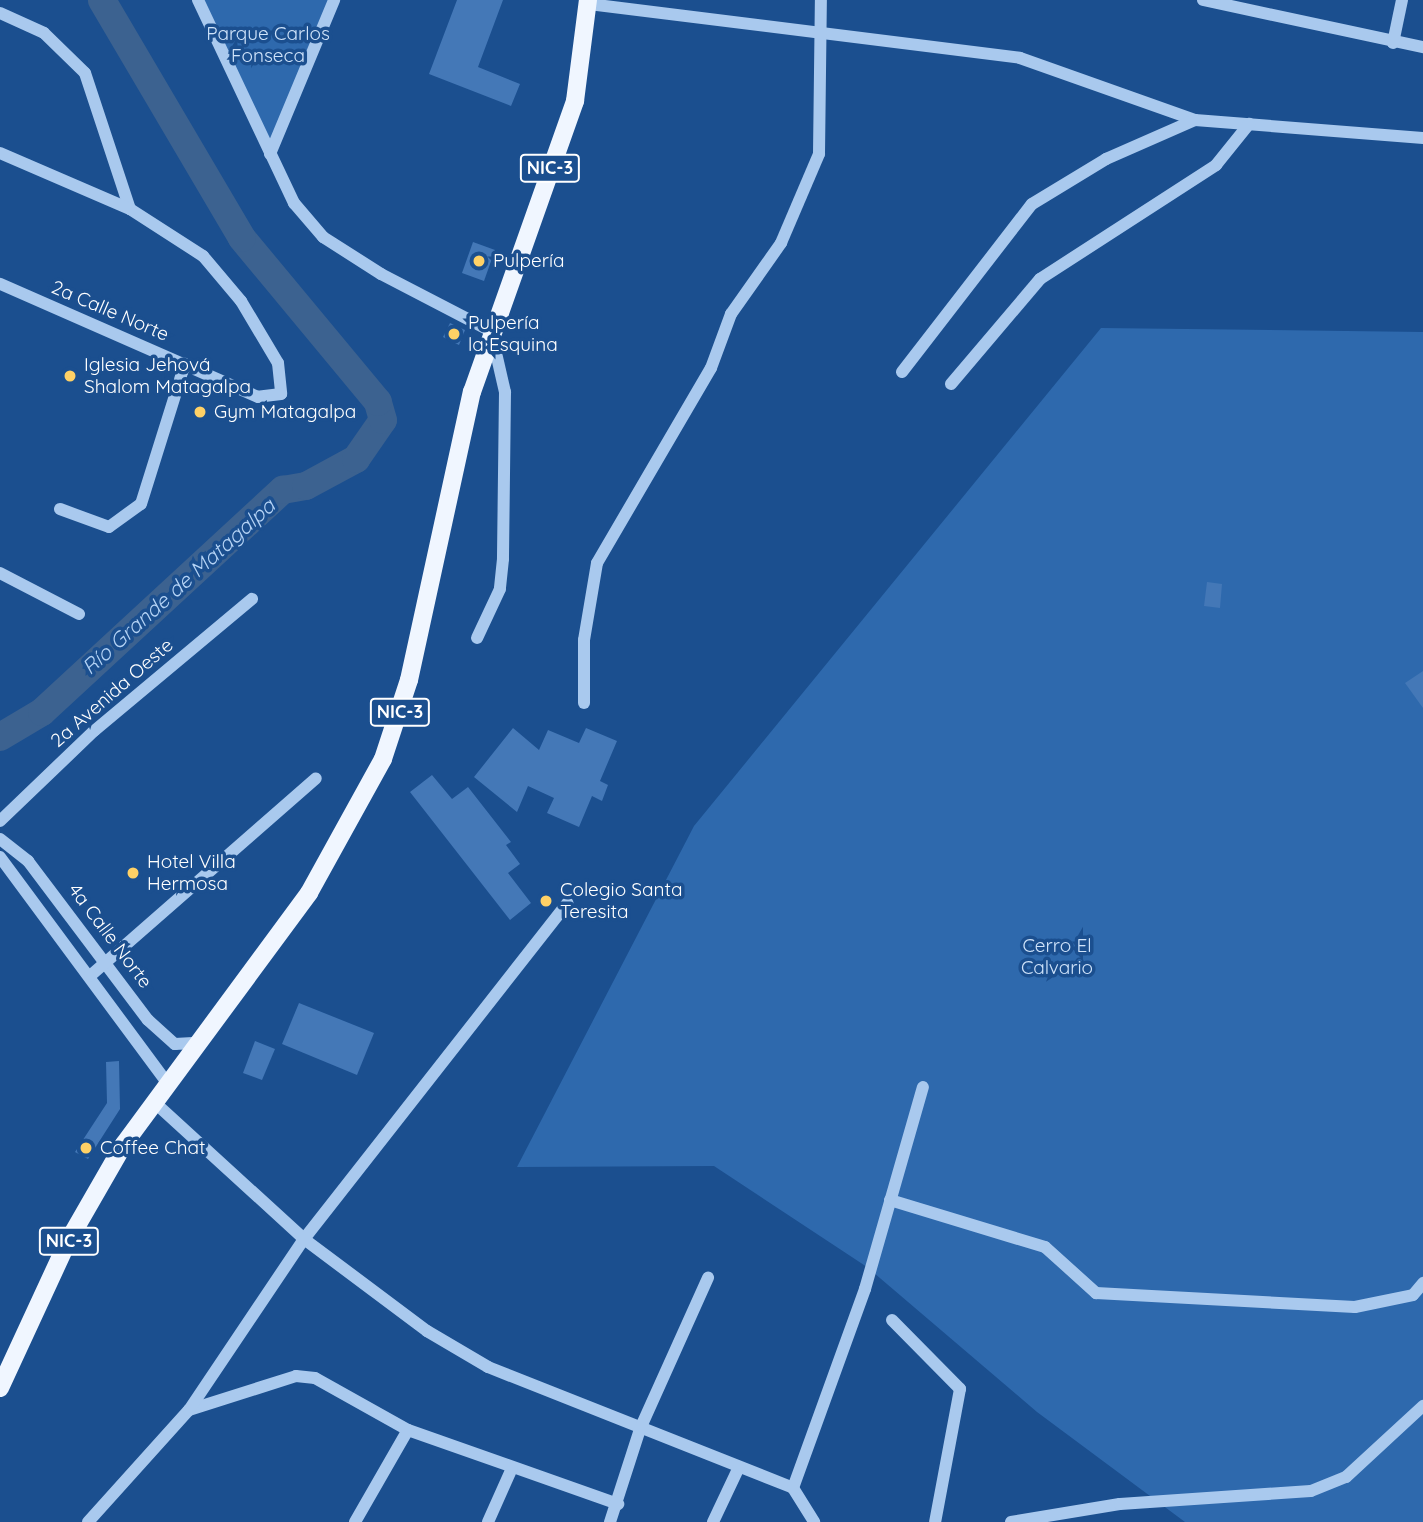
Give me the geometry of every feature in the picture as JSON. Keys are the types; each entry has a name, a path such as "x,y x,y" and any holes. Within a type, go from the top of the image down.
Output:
{"main road":[{"name":"NIC-3","path":"0,1388 67,1243 153,1101 193,1043 328,864 383,759 409,680 437,539 491,331 575,101 588,2"}],"street":[{"path":"198,0 294,203 323,237 491,331 505,392 503,559 500,589 477,638"},
{"path":"270,154 334,0"},
{"path":"584,703 584,639 597,563 711,368 731,314 781,243 820,154 817,38 821,0"},
{"path":"1203,0 1233,3 1393,43 1423,47"},
{"path":"1393,43 1402,0"},
{"path":"588,2 817,38 1020,58 1195,120 1423,138"},
{"path":"0,13 44,33 85,73 130,209"},
{"path":"902,372 1032,204 1106,159 1195,120"},
{"path":"951,384 1040,279 1216,165 1249,124"},
{"path":"0,153 130,209"},
{"name":"2a Calle Norte","path":"0,285 258,397 281,394 278,363 241,301 203,256 130,209"},
{"path":"60,509 109,527 141,503 185,364"},
{"path":"0,572 79,614"},
{"name":"2a Avenida Oeste","path":"0,821 94,731 252,599"},
{"path":"90,976 104,960 144,932 316,778"},
{"name":"4a Calle Norte","path":"0,839 28,861 167,1039 193,1043"},
{"name":"4a Calle Norte","path":"0,857 166,1081"},
{"path":"88,1522 189,1410 304,1238 567,903"},
{"path":"793,1488 891,1200 923,1087"},
{"path":"153,1101 304,1238 427,1331 488,1367 793,1488 814,1522"},
{"path":"891,1200 1045,1247 1096,1293 1355,1307 1413,1295 1423,1283"},
{"path":"610,1522 640,1429 708,1278"},
{"path":"891,1320 960,1389 935,1522"},
{"path":"189,1410 296,1376 315,1378 408,1430 618,1504"},
{"path":"1011,1522 1120,1504 1311,1491 1346,1478 1423,1406"},
{"path":"355,1522 408,1430"},
{"path":"713,1522 739,1467"},
{"path":"488,1522 512,1468"}],"green space":[{"name":"Parque Carlos Fonseca","path":"200,0 334,0 270,154"},
{"name":"Cerro El Calvario","path":"1101,328 1423,332 1423,1522 1185,1522 1037,1412 867,1267 714,1166 517,1167 694,826"}],"building":[{"path":"457,0 503,0 478,67 520,84 511,106 429,74"},
{"name":"Pulpería","path":"473,242 495,250 484,281 462,273"},
{"name":"Pulpería la Esquina","path":"450,323 465,330 459,345 443,337"},
{"path":"1207,582 1222,584 1220,608 1204,606"},
{"path":"1423,671 1423,708 1405,683"},
{"path":"513,728 539,750 548,730 579,743 586,728 617,741 600,781 608,785 602,801 592,796 579,827 547,813 554,798 528,786 517,812 474,777"},
{"path":"432,775 452,799 468,787 511,842 506,845 520,864 508,873 531,903 510,920 410,792"},
{"path":"299,1003 374,1033 357,1075 282,1044"},
{"path":"255,1041 275,1049 262,1080 243,1073"},
{"path":"119,1061 120,1109 88,1159 75,1152 107,1103 106,1062"}],"waterway":[{"name":"Río Grande de Matagalpa","path":"0,737 42,712 283,490 306,486 356,459 383,420 378,402 242,238 102,0"}],"place":[{"name":"Pulpería","path":"479,261"},
{"name":"Pulpería la Esquina","path":"454,334"},
{"name":"Iglesia Jehová Shalom Matagalpa","path":"70,376"},
{"name":"Gym Matagalpa","path":"200,412"},
{"name":"Hotel Villa Hermosa","path":"133,873"},
{"name":"Colegio Santa Teresita","path":"546,901"},
{"name":"Coffee Chat","path":"86,1148"}]}
